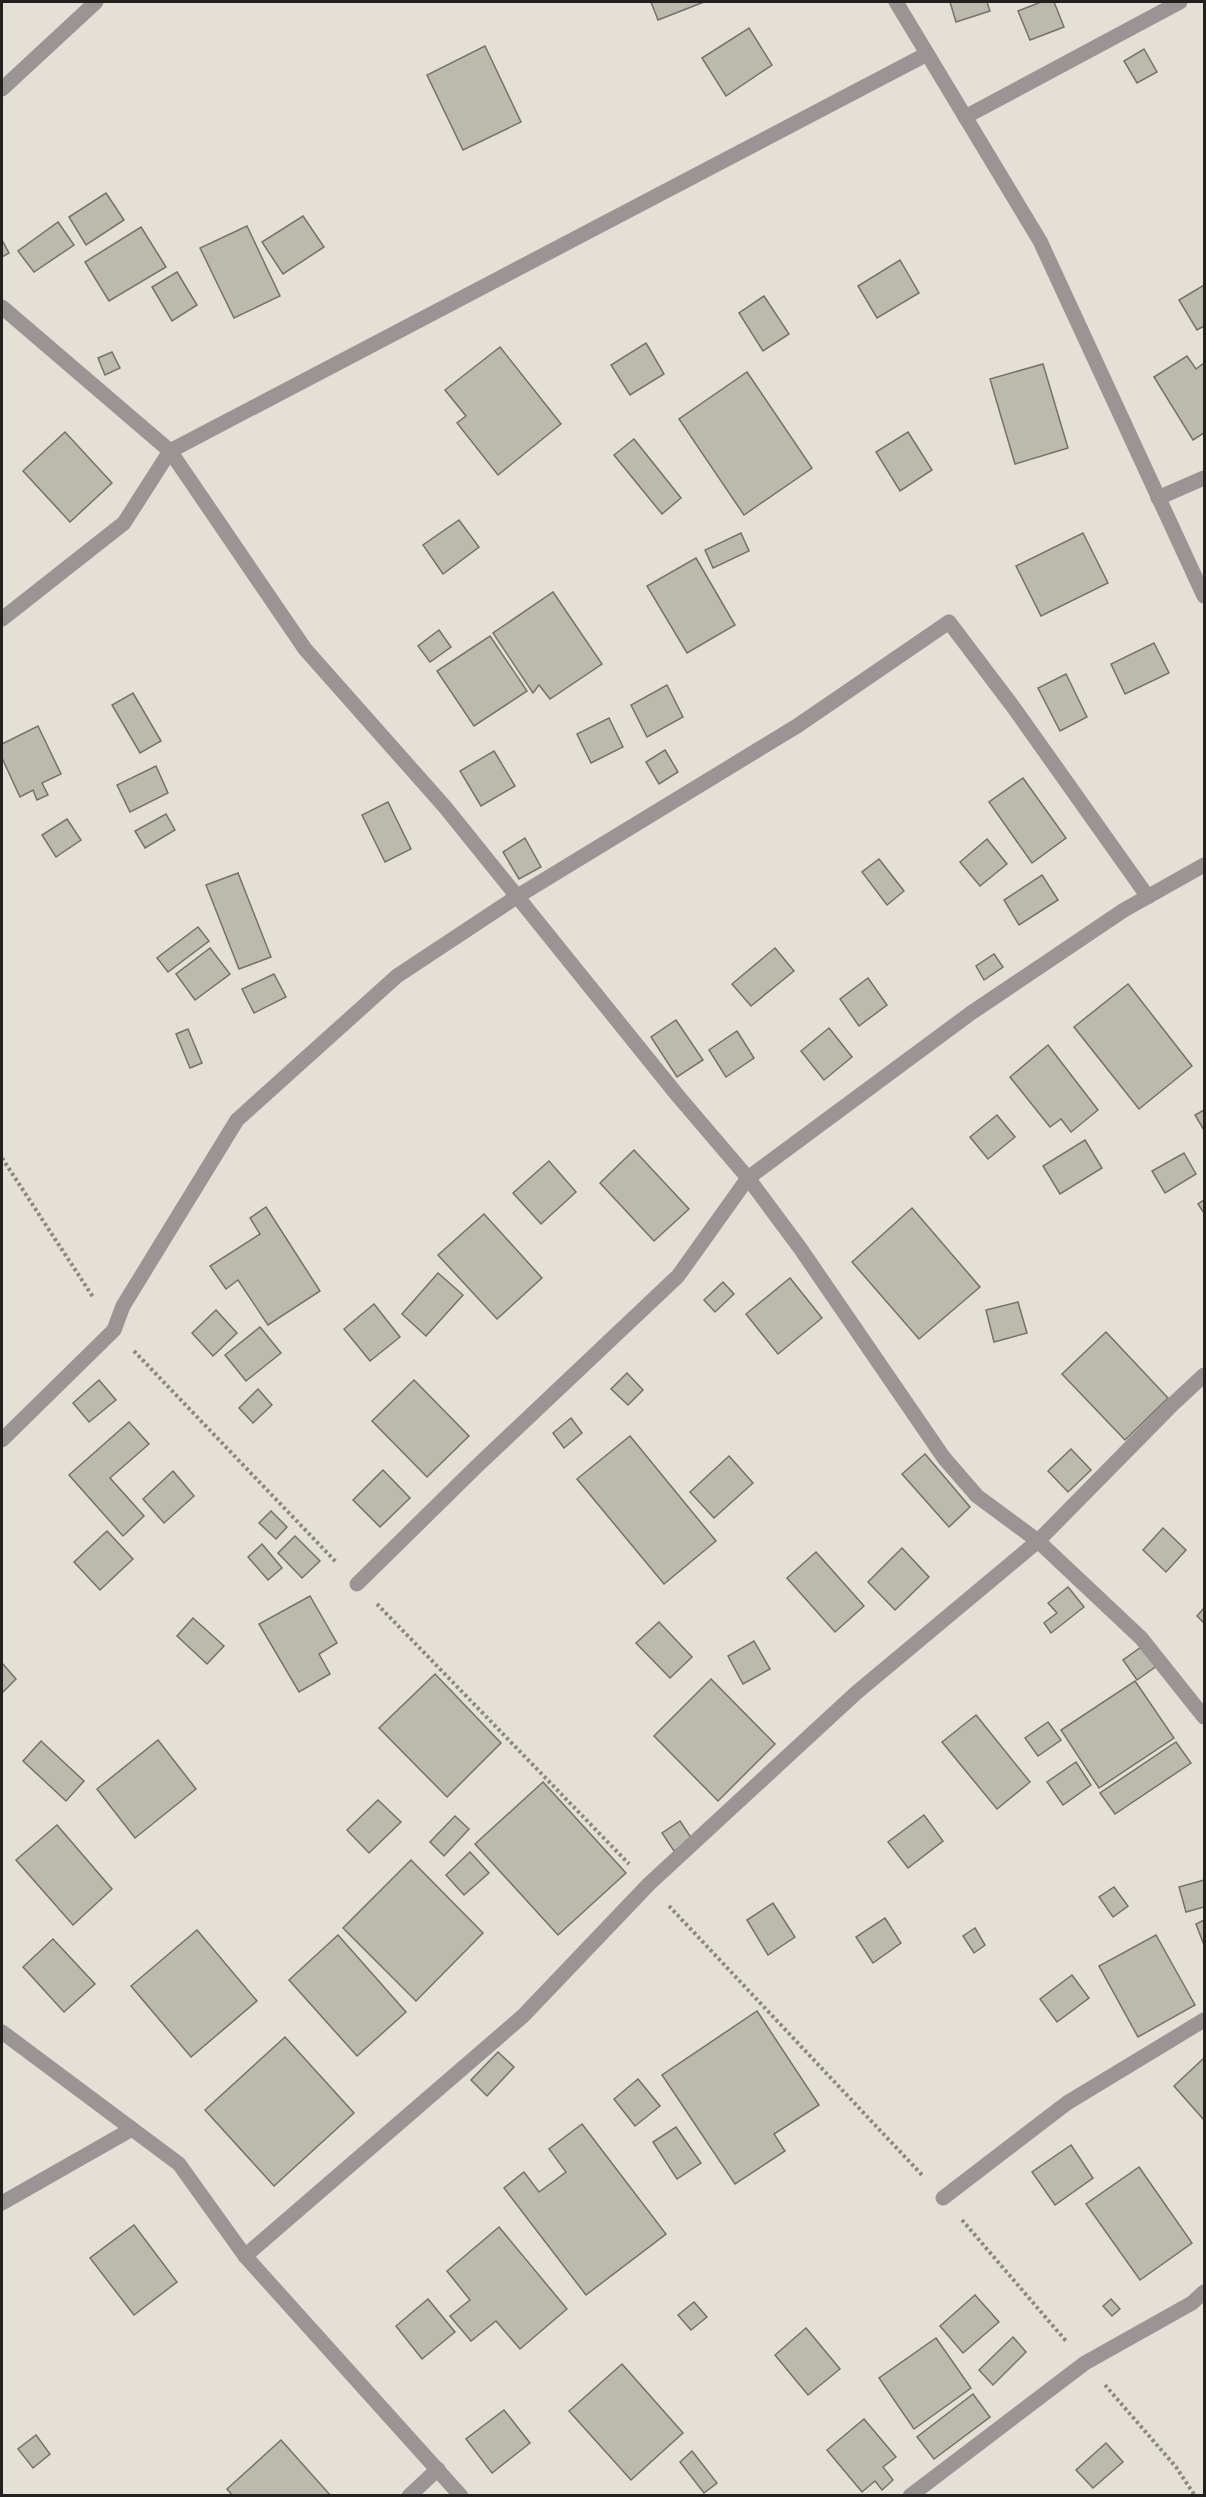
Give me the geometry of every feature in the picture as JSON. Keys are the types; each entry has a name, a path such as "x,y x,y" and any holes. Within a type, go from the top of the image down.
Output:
{"street":[{"path":"2,89 96,2"},
{"path":"896,2 1040,241 1204,596"},
{"path":"965,117 1180,2"},
{"path":"2,620 124,523 170,451 927,54"},
{"path":"2,307 170,451 305,648 445,807 678,1096 748,1178 800,1248 944,1458 977,1496 1038,1540 1141,1638 1204,1717"},
{"path":"1158,498 1204,478"},
{"path":"2,1440 114,1330 123,1306 237,1120 398,976 518,896 797,726 949,622 1014,708 1148,897"},
{"path":"357,1584 476,1467 678,1276 748,1178 971,1014 1124,910 1204,865"},
{"path":"245,2256 523,2016 649,1884 856,1693 1038,1540 1204,1375"},
{"path":"943,2198 1067,2103 1204,2020"},
{"path":"2,2032 179,2164 245,2256 461,2496"},
{"path":"2,2203 132,2129"},
{"path":"910,2496 1085,2363 1192,2303 1204,2292"},
{"path":"409,2496 438,2469"}],"path":[{"path":"2,1158 114,1330 649,1884 943,2198 1176,2468 1195,2496"}],"building":[{"path":"651,2 704,2 658,20"},
{"path":"950,2 987,2 990,11 956,22"},
{"path":"1041,2 1054,2 1064,27 1030,40 1018,11"},
{"path":"749,28 772,65 726,96 702,58"},
{"path":"485,46 521,122 463,150 427,75"},
{"path":"1144,49 1157,72 1137,83 1124,61"},
{"path":"106,193 124,220 86,245 69,217"},
{"path":"303,216 324,247 283,274 262,242"},
{"path":"58,222 74,245 34,272 18,251"},
{"path":"247,226 280,296 234,318 200,248"},
{"path":"141,227 166,267 109,301 85,262"},
{"path":"2,240 9,253 2,257"},
{"path":"900,260 919,293 877,318 858,286"},
{"path":"177,272 197,305 172,321 152,287"},
{"path":"1204,285 1204,326 1197,330 1179,300"},
{"path":"764,296 789,334 763,351 739,313"},
{"path":"646,343 664,374 630,395 611,365"},
{"path":"500,347 561,424 498,475 457,423 466,416 445,390"},
{"path":"112,352 120,368 105,375 98,358"},
{"path":"1187,356 1196,369 1204,363 1204,433 1193,440 1154,377"},
{"path":"1043,364 1068,448 1015,464 990,379"},
{"path":"747,372 812,468 744,515 679,419"},
{"path":"65,432 112,483 70,522 23,471"},
{"path":"908,432 932,470 900,491 876,452"},
{"path":"634,439 681,498 662,514 614,455"},
{"path":"459,520 479,547 443,574 423,545"},
{"path":"741,533 749,551 713,568 705,550"},
{"path":"1083,533 1108,583 1041,616 1016,566"},
{"path":"696,558 735,625 687,653 647,586"},
{"path":"553,592 602,664 550,699 539,685 533,693 493,633"},
{"path":"439,630 451,647 430,662 418,646"},
{"path":"490,636 527,691 474,726 437,671"},
{"path":"1154,643 1169,673 1125,694 1111,664"},
{"path":"1066,674 1087,717 1060,731 1038,688"},
{"path":"667,685 683,717 647,737 631,705"},
{"path":"133,693 161,741 140,753 112,705"},
{"path":"609,718 623,747 591,763 577,734"},
{"path":"38,726 61,774 42,783 48,795 37,800 33,790 20,797 2,758 2,744"},
{"path":"665,750 678,772 659,784 646,762"},
{"path":"494,751 515,786 481,806 460,771"},
{"path":"156,766 168,793 130,812 117,785"},
{"path":"1023,778 1066,838 1032,863 989,802"},
{"path":"388,802 411,849 385,862 362,815"},
{"path":"166,814 175,830 145,848 135,831"},
{"path":"67,819 81,840 56,857 42,835"},
{"path":"525,838 541,867 519,879 503,852"},
{"path":"987,839 1007,864 980,886 960,862"},
{"path":"879,859 904,891 887,905 862,872"},
{"path":"238,873 271,957 239,969 206,885"},
{"path":"1042,875 1058,900 1019,925 1004,900"},
{"path":"198,927 209,941 168,972 157,958"},
{"path":"210,948 230,974 195,1000 176,974"},
{"path":"775,948 794,971 751,1006 732,984"},
{"path":"994,954 1003,967 984,980 976,966"},
{"path":"274,974 286,997 254,1013 242,989"},
{"path":"868,978 887,1005 859,1026 840,999"},
{"path":"1128,984 1192,1066 1139,1109 1074,1027"},
{"path":"676,1020 703,1060 677,1077 651,1037"},
{"path":"829,1028 852,1057 824,1080 801,1051"},
{"path":"188,1029 202,1063 190,1068 176,1034"},
{"path":"737,1031 754,1058 726,1077 709,1050"},
{"path":"1048,1045 1098,1110 1071,1132 1061,1119 1050,1127 1010,1077"},
{"path":"1204,1110 1204,1130 1195,1115"},
{"path":"997,1115 1015,1137 988,1159 970,1137"},
{"path":"1085,1140 1102,1168 1060,1194 1043,1166"},
{"path":"634,1150 689,1209 654,1241 600,1183"},
{"path":"1184,1153 1196,1174 1165,1193 1152,1171"},
{"path":"549,1161 576,1192 541,1224 513,1193"},
{"path":"1204,1200 1204,1213 1198,1204"},
{"path":"266,1207 320,1291 268,1325 238,1280 226,1289 210,1266 260,1234 250,1218"},
{"path":"912,1208 980,1287 919,1339 852,1262"},
{"path":"484,1214 542,1278 497,1319 438,1255"},
{"path":"438,1273 463,1295 426,1336 402,1314"},
{"path":"790,1278 822,1318 778,1354 746,1314"},
{"path":"723,1282 734,1294 715,1312 704,1300"},
{"path":"1018,1302 1027,1333 994,1342 986,1310"},
{"path":"374,1304 400,1337 370,1361 344,1329"},
{"path":"216,1310 237,1333 213,1356 192,1333"},
{"path":"260,1327 281,1353 246,1381 225,1355"},
{"path":"1106,1332 1168,1398 1125,1440 1062,1374"},
{"path":"627,1373 643,1390 628,1405 611,1389"},
{"path":"99,1380 116,1400 89,1422 73,1403"},
{"path":"414,1380 469,1436 427,1477 372,1421"},
{"path":"258,1389 272,1405 253,1423 239,1408"},
{"path":"571,1418 582,1433 564,1448 553,1433"},
{"path":"129,1422 149,1444 110,1478 144,1516 123,1536 69,1475"},
{"path":"630,1436 716,1541 664,1584 577,1479"},
{"path":"1071,1449 1091,1470 1068,1492 1048,1471"},
{"path":"925,1454 970,1507 949,1527 902,1474"},
{"path":"729,1456 753,1483 714,1518 690,1492"},
{"path":"383,1470 410,1498 380,1527 353,1500"},
{"path":"173,1471 194,1496 164,1523 143,1499"},
{"path":"271,1511 287,1527 276,1539 259,1523"},
{"path":"1163,1528 1186,1550 1166,1572 1143,1550"},
{"path":"107,1531 133,1559 100,1590 74,1562"},
{"path":"295,1536 320,1561 302,1578 278,1553"},
{"path":"262,1544 282,1568 268,1580 248,1557"},
{"path":"902,1548 929,1577 895,1610 868,1582"},
{"path":"816,1552 864,1606 835,1632 787,1578"},
{"path":"1068,1587 1084,1607 1051,1633 1044,1623 1057,1613 1048,1603"},
{"path":"310,1596 337,1643 319,1654 330,1674 299,1692 259,1624"},
{"path":"1204,1608 1204,1623 1197,1616"},
{"path":"193,1618 224,1646 207,1664 177,1636"},
{"path":"659,1622 692,1657 670,1678 636,1643"},
{"path":"754,1641 770,1669 743,1684 728,1656"},
{"path":"1144,1645 1158,1665 1137,1680 1123,1660"},
{"path":"2,1663 16,1679 2,1693"},
{"path":"435,1674 501,1743 447,1797 379,1728"},
{"path":"711,1679 775,1744 718,1801 654,1736"},
{"path":"1135,1681 1174,1738 1099,1788 1061,1730"},
{"path":"976,1715 1030,1782 997,1809 942,1742"},
{"path":"1048,1722 1061,1740 1038,1756 1025,1738"},
{"path":"158,1740 196,1789 135,1838 97,1789"},
{"path":"41,1741 84,1781 66,1801 23,1761"},
{"path":"1176,1742 1191,1763 1115,1814 1100,1793"},
{"path":"1076,1762 1091,1785 1063,1805 1047,1782"},
{"path":"543,1782 626,1873 558,1935 475,1844"},
{"path":"378,1800 401,1822 369,1853 347,1830"},
{"path":"924,1815 943,1841 908,1868 888,1842"},
{"path":"455,1816 469,1829 444,1856 430,1842"},
{"path":"680,1821 692,1839 674,1851 662,1833"},
{"path":"57,1825 112,1889 73,1925 16,1860"},
{"path":"470,1852 489,1873 464,1895 446,1875"},
{"path":"411,1860 483,1933 416,2001 343,1928"},
{"path":"1204,1880 1204,1907 1186,1912 1179,1887"},
{"path":"1114,1887 1128,1906 1113,1917 1099,1897"},
{"path":"773,1903 795,1937 768,1955 747,1920"},
{"path":"885,1918 901,1943 873,1963 856,1937"},
{"path":"1204,1920 1204,1945 1196,1924"},
{"path":"975,1928 985,1945 974,1953 963,1936"},
{"path":"197,1930 257,2001 191,2057 131,1986"},
{"path":"338,1935 406,2012 357,2056 289,1980"},
{"path":"1156,1935 1195,2005 1138,2037 1099,1966"},
{"path":"53,1939 95,1984 64,2012 23,1967"},
{"path":"1072,1975 1089,1998 1057,2022 1040,1999"},
{"path":"757,2011 819,2105 774,2134 785,2151 735,2184 662,2075"},
{"path":"285,2037 354,2113 274,2186 205,2110"},
{"path":"498,2052 514,2067 487,2096 471,2080"},
{"path":"1204,2058 1204,2120 1174,2086"},
{"path":"638,2079 660,2106 635,2126 614,2099"},
{"path":"582,2124 666,2234 586,2295 504,2188 524,2172 539,2192 566,2172 549,2149"},
{"path":"676,2127 701,2163 677,2179 653,2142"},
{"path":"1071,2145 1093,2178 1055,2205 1032,2172"},
{"path":"1139,2167 1192,2243 1140,2280 1086,2204"},
{"path":"134,2225 177,2282 134,2315 90,2258"},
{"path":"499,2227 567,2309 520,2349 496,2321 471,2341 450,2316 470,2300 447,2271"},
{"path":"975,2295 999,2322 963,2353 940,2326"},
{"path":"428,2299 455,2332 422,2359 396,2326"},
{"path":"1111,2299 1120,2309 1112,2316 1103,2306"},
{"path":"694,2302 707,2317 691,2330 678,2315"},
{"path":"806,2328 840,2369 808,2395 775,2355"},
{"path":"1013,2337 1026,2352 993,2385 979,2370"},
{"path":"936,2338 971,2388 914,2429 879,2378"},
{"path":"622,2364 683,2433 631,2480 569,2411"},
{"path":"973,2394 990,2417 934,2459 917,2437"},
{"path":"504,2410 530,2443 492,2473 466,2439"},
{"path":"864,2419 896,2457 883,2467 893,2480 882,2490 875,2481 862,2492 827,2450"},
{"path":"36,2435 50,2454 33,2468 18,2449"},
{"path":"281,2440 331,2496 233,2496 227,2489"},
{"path":"1106,2443 1123,2462 1093,2488 1076,2470"},
{"path":"692,2451 717,2483 704,2493 680,2462"}]}
